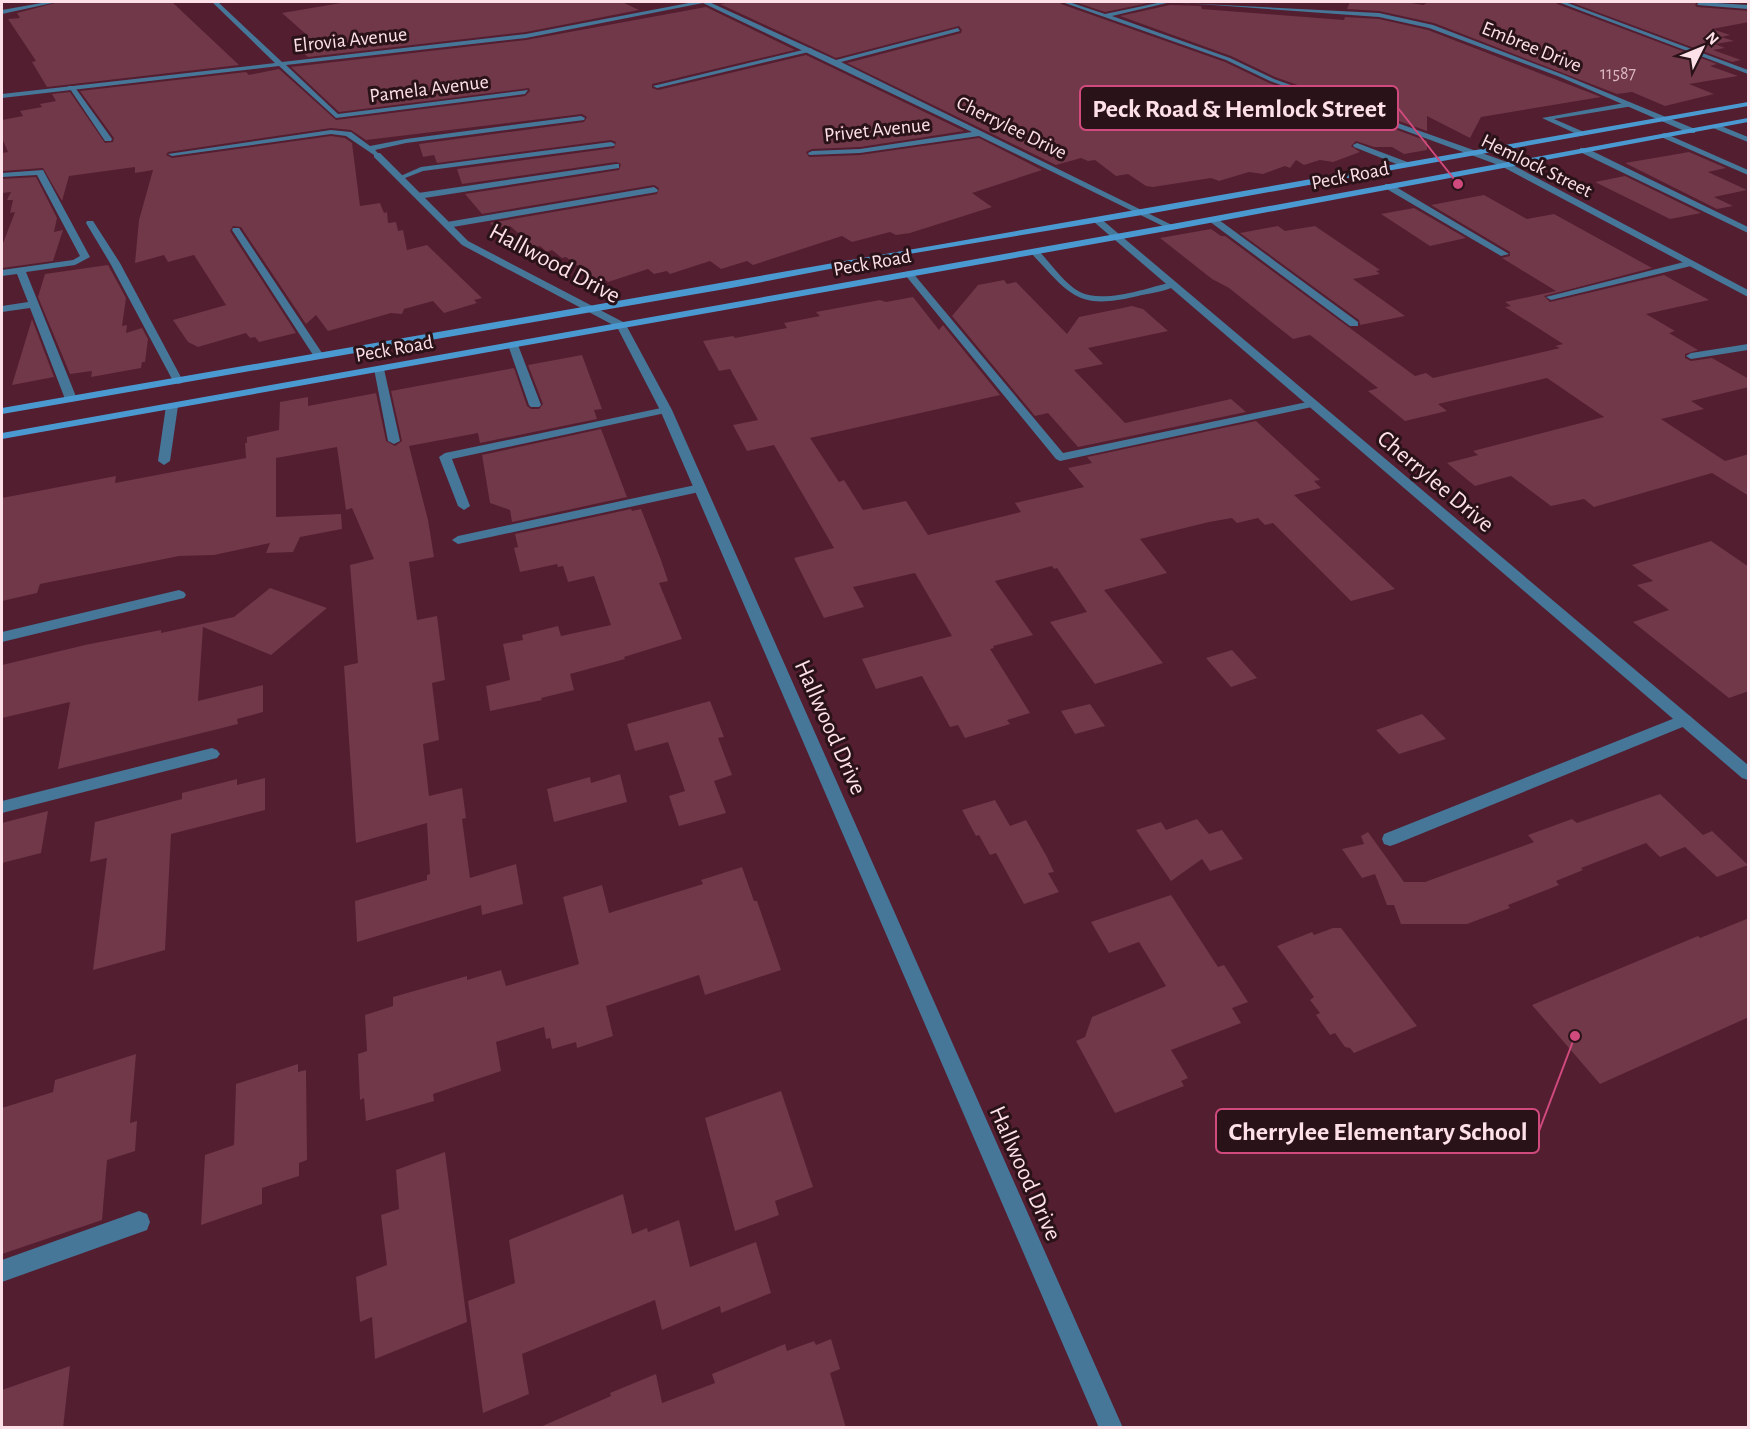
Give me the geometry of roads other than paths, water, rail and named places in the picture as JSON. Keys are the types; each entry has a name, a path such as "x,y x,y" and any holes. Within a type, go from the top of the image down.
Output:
{"main road":[{"name":"Peck Road","path":"2,411 1475,154 1749,104"},
{"name":"Peck Road","path":"2,436 1172,227 1749,120"}],"street":[{"path":"2,12 54,2"},
{"path":"215,2 282,63"},
{"name":"Elrovia Avenue","path":"2,96 526,36 703,2"},
{"name":"Cherrylee Drive","path":"703,2 811,50 1172,227"},
{"name":"Hemlock Street","path":"1065,2 1228,59 1272,80 1504,164 1688,264 1749,294"},
{"path":"1105,16 1168,2"},
{"name":"Embree Drive","path":"1174,2 1379,15 1431,26 1475,41 1692,131"},
{"path":"1561,2 1749,72"},
{"path":"1699,4 1749,7"},
{"path":"835,62 958,30"},
{"path":"657,86 811,50"},
{"name":"Pamela Avenue","path":"282,63 336,116 525,92"},
{"path":"72,88 108,139"},
{"path":"1581,134 1546,118 1630,104"},
{"path":"372,152 406,141 581,118"},
{"path":"1716,126 1749,140"},
{"name":"Hallwood Drive","path":"172,154 331,132 348,134 400,178 465,243 621,326 666,410 1111,1428"},
{"name":"Privet Avenue","path":"812,153 860,151 982,133"},
{"path":"1664,135 1749,173"},
{"path":"400,178 422,169 611,144"},
{"path":"1357,145 1407,165"},
{"path":"1583,150 1749,230"},
{"path":"418,196 616,166"},
{"path":"2,175 40,172 85,257 75,262 2,273"},
{"path":"1388,186 1504,254"},
{"path":"447,225 654,190"},
{"path":"1212,219 1354,324"},
{"name":"Cherrylee Drive","path":"1097,220 1749,774"},
{"path":"90,223 115,263 178,381"},
{"path":"236,230 319,356"},
{"path":"1034,251 1075,293 1085,298 1098,300 1172,285"},
{"path":"1551,297 1688,264"},
{"path":"20,270 71,399"},
{"path":"909,274 1060,458 1312,404"},
{"path":"2,309 34,304"},
{"path":"513,345 535,405"},
{"path":"1691,356 1749,347"},
{"path":"379,369 394,441"},
{"path":"164,460 172,406"},
{"path":"464,506 445,457 666,410"},
{"path":"458,540 700,488"},
{"path":"2,637 179,595"},
{"path":"1390,839 1685,720"},
{"path":"2,807 212,754"},
{"path":"2,1271 138,1222"}],"place":[{"name":"Peck Road & Hemlock Street","path":"1458,184"},
{"name":"Cherrylee Elementary School","path":"1575,1036"}]}
